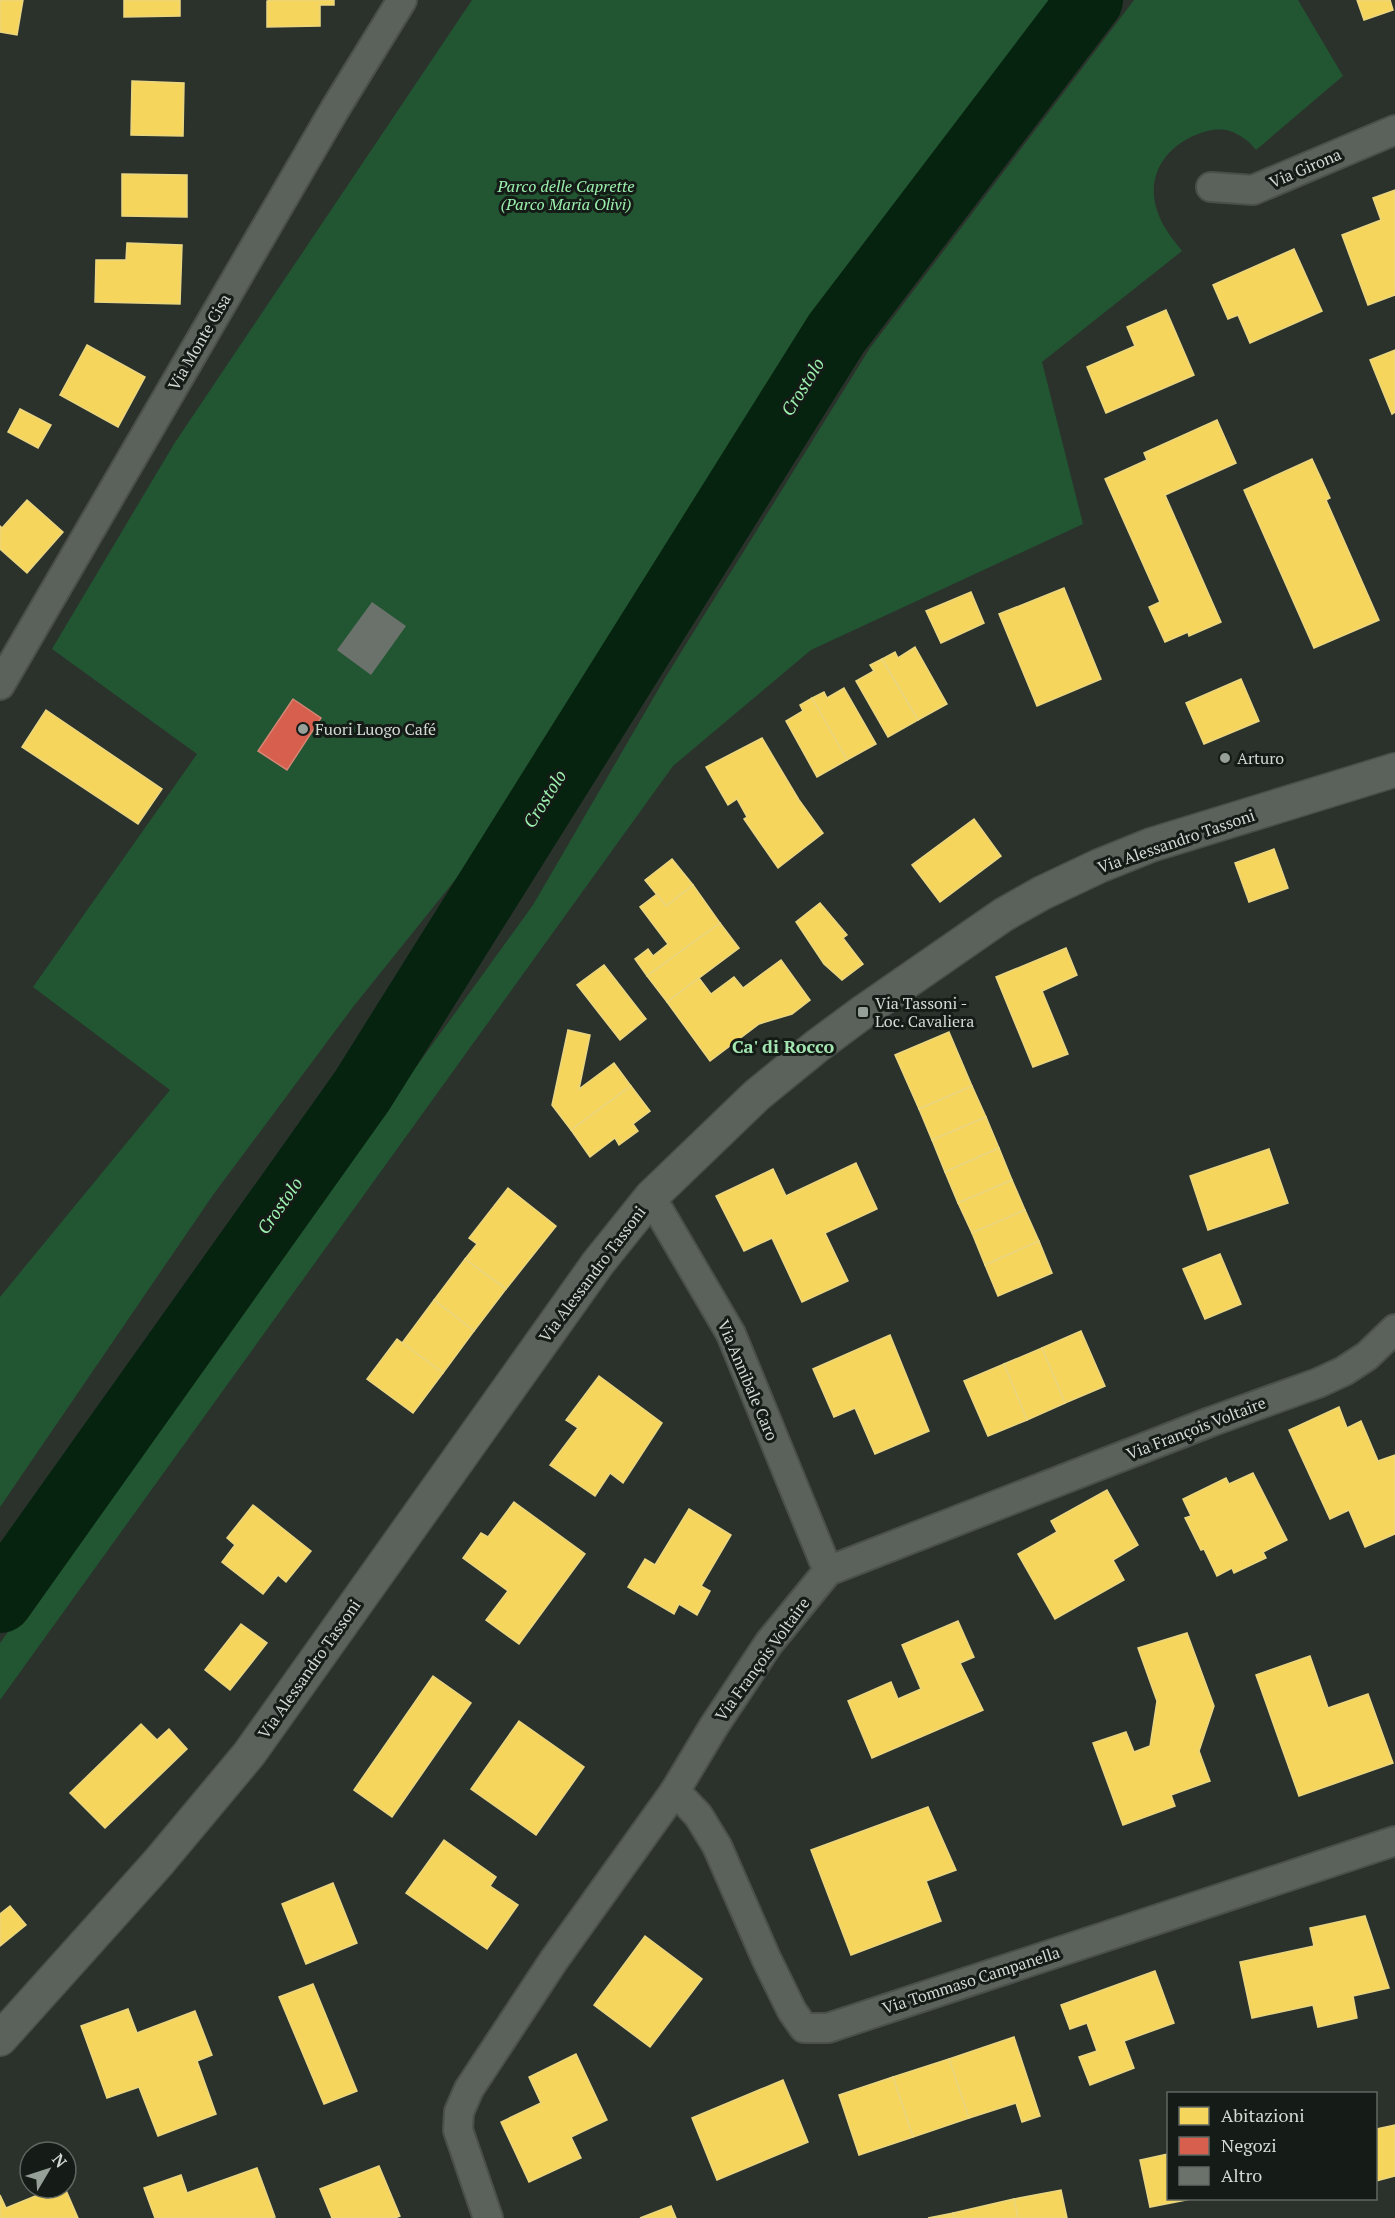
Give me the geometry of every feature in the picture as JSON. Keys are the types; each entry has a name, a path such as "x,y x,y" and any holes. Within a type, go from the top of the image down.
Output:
{"street":[{"name":"Via Monte Cisa","path":"0,685 335,109 402,0"},
{"name":"Via Girona","path":"1211,186 1253,190 1395,130"},
{"name":"Via Alessandro Tassoni","path":"0,2039 158,1863 249,1754 598,1263 651,1197 750,1102 818,1046 1003,915 1042,893 1151,845 1395,770"},
{"name":"Via Annibale Caro","path":"651,1197 731,1334 828,1571"},
{"name":"Via François Voltaire","path":"488,2218 458,2130 459,2112 466,2097 554,1960 675,1791 714,1726 769,1643 828,1571 1210,1422 1318,1383 1344,1371 1367,1356 1395,1329"},
{"name":"Via Tommaso Campanella","path":"675,1791 698,1815 717,1846 766,1958 792,2011 804,2028 828,2028 1395,1840"}],"green space":[{"name":"Parco delle Caprette (Parco Maria Olivi)","path":"472,0 1059,0 1000,82 516,804 353,1007 213,1195 0,1507 0,1297 170,1090 33,987 197,754 52,649 174,444"},
{"path":"1134,0 1298,0 1343,76 1256,150 1238,134 1218,130 1187,139 1169,153 1157,172 1154,195 1161,220 1182,251 1042,362 1083,524 811,650 673,766 0,1700 0,1643 533,905 665,678 870,348"}],"building: Abitazioni":[{"path":"0,0 23,0 17,35 0,32"},
{"path":"124,0 180,0 180,16 124,17"},
{"path":"334,0 334,5 320,5 320,26 267,27 267,1"},
{"path":"1357,0 1390,0 1393,10 1364,20"},
{"path":"132,81 184,83 183,136 131,135"},
{"path":"122,174 187,175 187,217 122,216"},
{"path":"1395,190 1395,295 1368,305 1342,235 1381,220 1373,198"},
{"path":"127,243 182,245 180,304 95,302 96,260 126,260"},
{"path":"1294,249 1322,311 1250,343 1238,315 1228,319 1213,285"},
{"path":"1166,310 1194,375 1106,413 1087,367 1135,346 1127,327"},
{"path":"87,345 145,377 118,427 60,395"},
{"path":"1395,350 1395,412 1392,414 1370,360"},
{"path":"20,409 51,425 38,448 8,432"},
{"path":"1217,420 1236,463 1165,495 1221,622 1189,636 1188,632 1165,642 1149,607 1160,602 1105,479 1147,460 1144,453"},
{"path":"1312,459 1330,498 1326,500 1379,620 1314,648 1244,490"},
{"path":"27,500 63,532 27,573 0,549 0,526 2,528"},
{"path":"1064,588 1101,679 1037,706 999,614"},
{"path":"971,592 984,623 941,643 926,611"},
{"path":"915,647 947,704 918,720 882,659 895,652 898,658"},
{"path":"882,659 918,720 888,737 856,681 874,671 870,665"},
{"path":"1241,679 1259,721 1204,744 1186,703"},
{"path":"844,688 876,744 847,760 812,698 824,692 827,698"},
{"path":"812,698 847,760 817,777 786,721 803,711 800,705"},
{"path":"46,710 162,789 138,824 22,747"},
{"path":"762,738 799,800 823,833 778,868 744,819 747,817 737,799 728,805 706,767"},
{"path":"974,819 1001,856 940,902 912,865"},
{"path":"1274,849 1288,888 1249,902 1235,863"},
{"path":"672,859 693,885 666,906 645,880"},
{"path":"693,885 720,923 647,976 635,959 648,949 653,956 668,944 640,907 657,894 666,906"},
{"path":"820,903 847,935 843,938 863,964 842,980 824,964 796,922"},
{"path":"720,923 739,948 667,1002 647,976"},
{"path":"1066,948 1077,975 1042,991 1068,1054 1033,1067 996,977"},
{"path":"781,960 810,1000 792,1014 759,1024 710,1061 667,1002 699,978 711,994 734,977 743,988"},
{"path":"604,965 646,1019 620,1040 577,985"},
{"path":"568,1030 590,1035 579,1089 614,1063 631,1086 571,1130 552,1105"},
{"path":"949,1032 972,1086 919,1109 895,1055"},
{"path":"631,1086 650,1111 633,1124 638,1131 619,1145 615,1138 590,1157 571,1130"},
{"path":"972,1086 986,1117 932,1140 919,1109"},
{"path":"986,1117 999,1148 945,1172 932,1140"},
{"path":"999,1148 1012,1180 958,1203 945,1172"},
{"path":"1269,1149 1288,1203 1208,1230 1190,1176"},
{"path":"856,1163 877,1209 825,1233 848,1281 802,1302 772,1238 744,1251 716,1196 773,1169 786,1196"},
{"path":"1012,1180 1025,1210 972,1233 958,1203"},
{"path":"508,1188 556,1226 506,1289 465,1259 477,1244 469,1238"},
{"path":"1025,1210 1039,1241 985,1265 972,1233"},
{"path":"1039,1241 1052,1273 998,1296 985,1265"},
{"path":"1220,1254 1241,1304 1205,1319 1183,1269"},
{"path":"465,1259 506,1289 474,1331 434,1300"},
{"path":"434,1300 474,1331 443,1373 402,1343"},
{"path":"1081,1331 1105,1386 1065,1403 1042,1348"},
{"path":"890,1335 929,1431 875,1454 855,1408 834,1417 813,1369"},
{"path":"397,1339 443,1373 413,1413 367,1379"},
{"path":"1042,1348 1065,1403 1027,1420 1004,1364"},
{"path":"1004,1364 1027,1420 988,1436 964,1381"},
{"path":"599,1376 662,1423 623,1483 610,1473 595,1496 550,1465 578,1428 566,1420"},
{"path":"1339,1407 1347,1428 1361,1421 1378,1461 1395,1455 1395,1534 1365,1547 1349,1510 1330,1519 1289,1430"},
{"path":"1253,1473 1287,1540 1263,1552 1266,1558 1234,1573 1232,1568 1217,1576 1185,1518 1191,1516 1183,1499 1226,1478 1229,1484"},
{"path":"1107,1490 1138,1545 1113,1560 1124,1580 1055,1619 1018,1554 1057,1532 1051,1521"},
{"path":"514,1502 585,1554 519,1644 486,1620 508,1591 463,1558 481,1533 488,1537"},
{"path":"253,1505 311,1551 286,1582 278,1575 263,1594 222,1562 235,1545 227,1538"},
{"path":"689,1509 731,1535 701,1586 710,1591 697,1615 679,1604 674,1614 628,1587 645,1559 655,1565"},
{"path":"958,1621 974,1657 960,1663 983,1710 872,1758 848,1701 891,1682 898,1699 921,1689 902,1645"},
{"path":"241,1624 267,1643 230,1690 205,1670"},
{"path":"1187,1633 1214,1706 1199,1751 1210,1781 1171,1795 1175,1806 1123,1825 1093,1743 1126,1732 1134,1752 1150,1746 1157,1701 1138,1648"},
{"path":"1310,1656 1328,1708 1368,1694 1393,1763 1299,1796 1256,1675"},
{"path":"433,1676 471,1703 392,1817 354,1790"},
{"path":"519,1721 584,1767 536,1835 471,1789"},
{"path":"141,1724 157,1740 169,1729 187,1749 105,1828 70,1793"},
{"path":"928,1807 956,1870 926,1881 941,1921 851,1955 811,1850"},
{"path":"444,1840 496,1877 490,1886 518,1905 487,1949 406,1893"},
{"path":"333,1883 357,1943 306,1964 282,1904"},
{"path":"10,1906 26,1925 0,1946 0,1914"},
{"path":"1365,1916 1389,1988 1353,1996 1357,2018 1318,2027 1313,2005 1252,2018 1240,1962 1314,1946 1310,1928"},
{"path":"645,1936 702,1979 650,2047 594,2005"},
{"path":"1155,1971 1174,2023 1124,2041 1134,2068 1090,2085 1079,2057 1097,2051 1087,2023 1070,2029 1061,2005"},
{"path":"313,1984 357,2091 324,2104 279,1997"},
{"path":"128,2009 137,2033 195,2011 212,2055 197,2061 216,2114 158,2136 139,2087 107,2098 81,2026"},
{"path":"1014,2037 1040,2116 1022,2122 1016,2103 969,2118 949,2059"},
{"path":"576,2054 607,2120 571,2137 581,2158 529,2182 501,2122 541,2103 529,2077"},
{"path":"949,2059 969,2118 913,2137 893,2077"},
{"path":"893,2077 913,2137 859,2155 839,2095"},
{"path":"783,2080 808,2142 717,2180 692,2118"},
{"path":"1395,2125 1395,2176 1377,2181 1377,2129"},
{"path":"1167,2154 1167,2200 1186,2200 1150,2207 1140,2160"},
{"path":"379,2166 400,2216 395,2218 332,2218 320,2189"},
{"path":"257,2168 275,2217 155,2218 144,2188 181,2175 187,2193"},
{"path":"1061,2190 1067,2218 1018,2218 1014,2199"},
{"path":"0,2195 6,2208 26,2200 70,2200 78,2218 0,2218"},
{"path":"1014,2199 1018,2218 955,2218 953,2213"},
{"path":"671,2206 676,2218 640,2218"},
{"path":"953,2213 955,2218 928,2218"}],"building: Negozi":[{"path":"293,699 321,718 287,770 258,751"}],"building: Altro":[{"path":"372,602 406,626 371,675 337,650"}],"waterway":[{"name":"Crostolo","path":"0,1600 362,1091 836,334 1090,0"}],"place":[{"name":"Fuori Luogo Café","path":"303,729"},
{"name":"Arturo","path":"1225,758"},
{"name":"Via Tassoni - Loc. Cavaliera","path":"863,1012"}],"district":[{"name":"Ca' di Rocco","path":"783,1047"}]}
